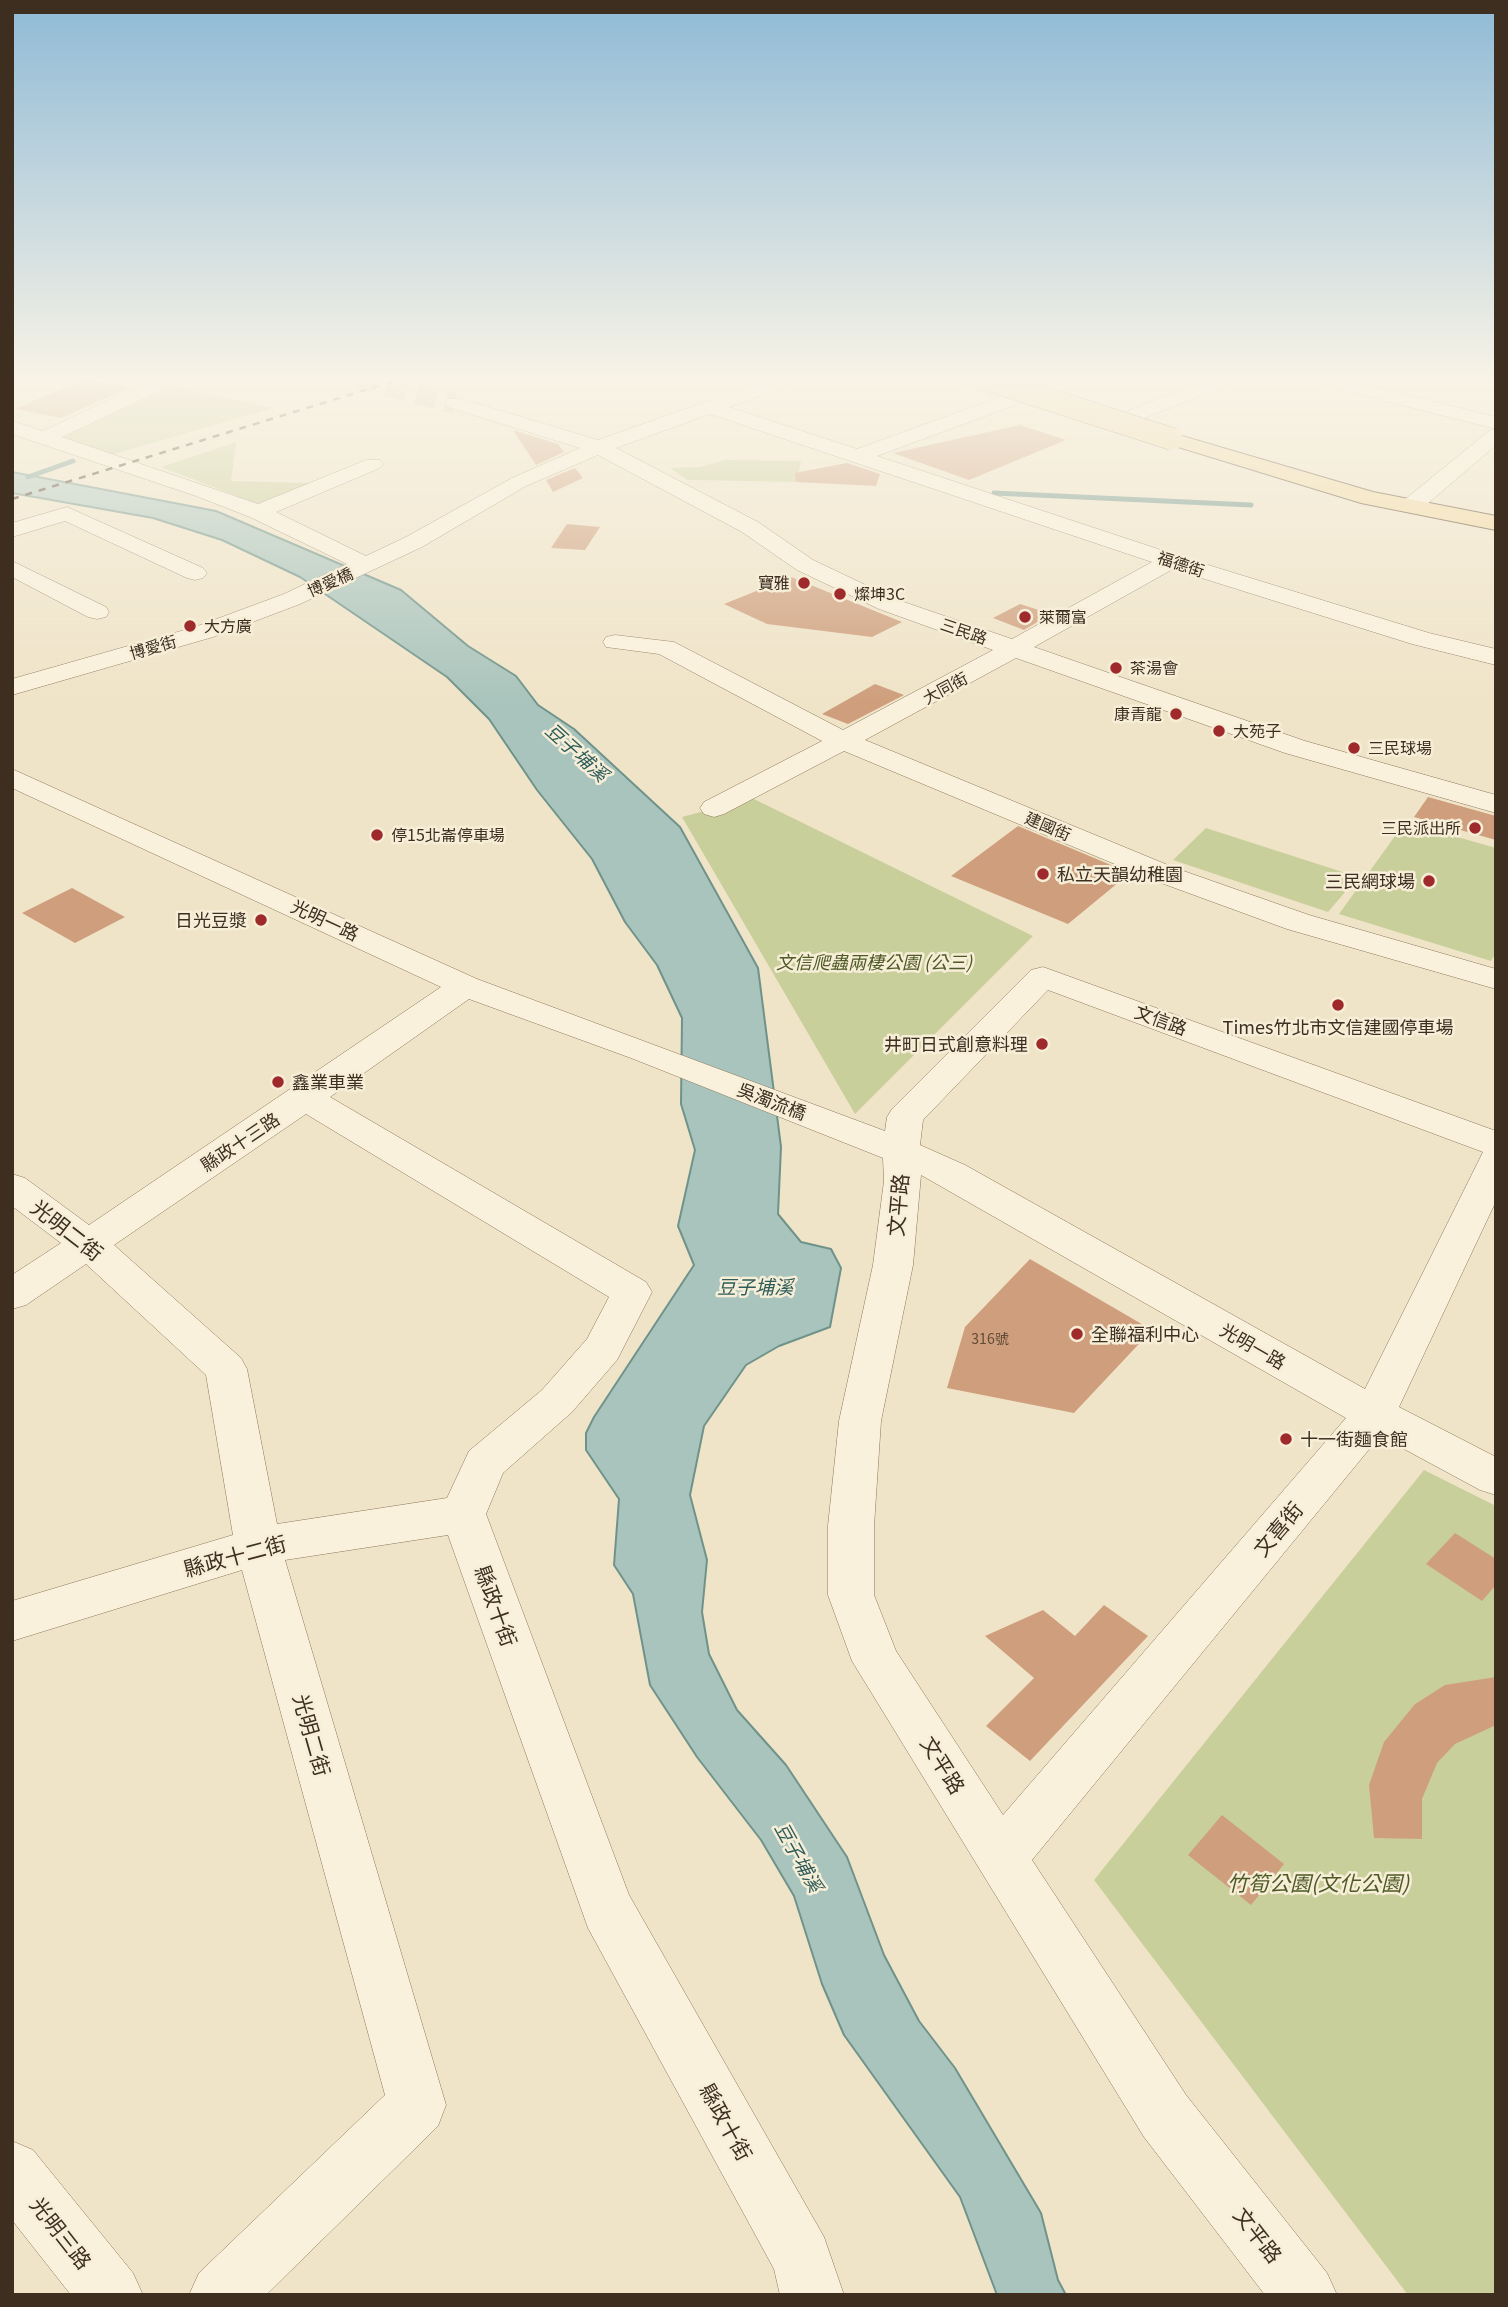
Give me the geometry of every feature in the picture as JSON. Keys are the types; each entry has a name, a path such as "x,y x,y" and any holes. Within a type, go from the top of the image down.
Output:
{"main road":[{"path":"1328,486 1496,523"}],"street":[{"path":"188,486 258,512 367,565 512,486"},
{"path":"258,512 321,486"},
{"name":"三民路","path":"672,486 750,527 805,565 887,604 1295,747 1496,804"},
{"name":"福德街","path":"946,486 1171,561 1421,639 1496,657"},
{"path":"1410,506 1435,486"},
{"path":"12,530 67,514 195,573"},
{"name":"大同街","path":"714,808 1016,649 1171,561"},
{"name":"博愛橋","path":"292,599 367,565"},
{"path":"12,568 97,612"},
{"name":"博愛街","path":"12,687 204,632 292,599"},
{"name":"建國街","path":"615,642 665,647 842,740 1176,878 1297,922 1496,979"},
{"name":"光明一路","path":"12,777 465,986 643,1051"},
{"name":"文信路","path":"901,1151 905,1117 1044,977 1494,1143"},
{"name":"縣政十三路","path":"12,1295 306,1098 465,986"},
{"name":"吳濁流橋","path":"643,1051 901,1151"},
{"path":"306,1098 632,1292 602,1349 566,1390 485,1463 463,1514"},
{"name":"文喜街","path":"1001,1857 1374,1414 1494,1143"},
{"name":"光明一路","path":"901,1151 952,1174 1374,1414 1496,1478"},
{"name":"文平路","path":"901,1151 903,1181 893,1265 860,1421 851,1526 851,1595 876,1661 1165,2116 1305,2295"},
{"name":"光明二街","path":"12,1187 88,1243 226,1369 258,1545 417,2105 221,2295"},
{"name":"縣政十二街","path":"12,1621 258,1545 463,1514"},
{"name":"縣政十街","path":"463,1514 607,1909 802,2259 812,2295"},
{"name":"光明三路","path":"12,2171 110,2295"}],"green space":[{"path":"210,486 307,486 258,504"},
{"name":"文信爬蟲兩棲公園 (公三)","path":"752,798 1033,936 855,1114 682,817"},
{"name":"三民網球場","path":"1405,822 1496,848 1496,953 1491,961 1339,914"},
{"name":"三民網球場","path":"1206,828 1358,877 1328,912 1173,860"},
{"name":"竹筍公園(文化公園)","path":"1424,1470 1496,1506 1496,2295 1408,2295 1094,1880"}],"water":[{"name":"豆子埔溪","path":"12,486 83,486 216,511 401,590 468,646 516,676 538,705 574,729 680,827 758,968 781,1147 778,1214 801,1242 831,1249 841,1268 830,1327 779,1346 746,1365 704,1426 690,1495 707,1560 702,1612 709,1654 737,1710 786,1765 847,1857 884,1955 919,2021 955,2068 1041,2213 1058,2280 1066,2295 997,2295 960,2197 844,2035 822,1984 794,1896 761,1840 697,1757 650,1685 633,1594 614,1565 619,1499 586,1450 586,1433 694,1265 678,1226 695,1150 681,1104 682,1018 657,965 625,922 592,859 537,790 489,719 447,677 300,577 222,540 153,518 12,493"}],"building":[{"path":"549,486 567,486 553,492"},
{"path":"567,524 600,527 585,550 551,548"},
{"path":"791,577 902,622 872,637 767,624 724,604"},
{"name":"萊爾富","path":"1020,604 1051,614 1024,630 993,618"},
{"path":"875,684 904,695 848,724 822,714"},
{"name":"三民派出所","path":"1428,797 1496,816 1496,840 1414,817"},
{"name":"私立天韻幼稚園","path":"1018,826 1130,873 1068,924 951,876"},
{"path":"72,888 125,917 75,943 22,913"},
{"name":"全聯福利中心","path":"1030,1259 1152,1330 1074,1413 947,1388 965,1327"},
{"path":"1455,1533 1496,1559 1496,1585 1482,1601 1426,1564"},
{"path":"1104,1605 1148,1636 1030,1761 986,1726 1034,1678 985,1636 1043,1610 1075,1636"},
{"path":"1496,1677 1496,1725 1455,1744 1437,1763 1422,1799 1422,1839 1374,1838 1369,1785 1384,1742 1415,1704 1445,1685"},
{"path":"1222,1815 1284,1864 1251,1905 1188,1855"}],"waterway":[{"path":"994,493 1251,505"}],"railway":[{"path":"12,499 55,486"}],"place":[{"name":"寶雅","path":"804,583"},
{"name":"燦坤3C","path":"840,594"},
{"name":"萊爾富","path":"1025,617"},
{"name":"大方廣","path":"190,626"},
{"name":"茶湯會","path":"1116,668"},
{"name":"康青龍","path":"1176,714"},
{"name":"大苑子","path":"1219,731"},
{"name":"三民球場","path":"1354,748"},
{"name":"三民派出所","path":"1475,828"},
{"name":"停15北崙停車場","path":"377,835"},
{"name":"私立天韻幼稚園","path":"1043,874"},
{"name":"三民網球場","path":"1429,881"},
{"name":"日光豆漿","path":"261,920"},
{"name":"Times竹北市文信建國停車場","path":"1338,1005"},
{"name":"井町日式創意料理","path":"1042,1044"},
{"name":"鑫業車業","path":"278,1082"},
{"name":"全聯福利中心","path":"1077,1334"},
{"name":"十一街麵食館","path":"1286,1439"}]}
